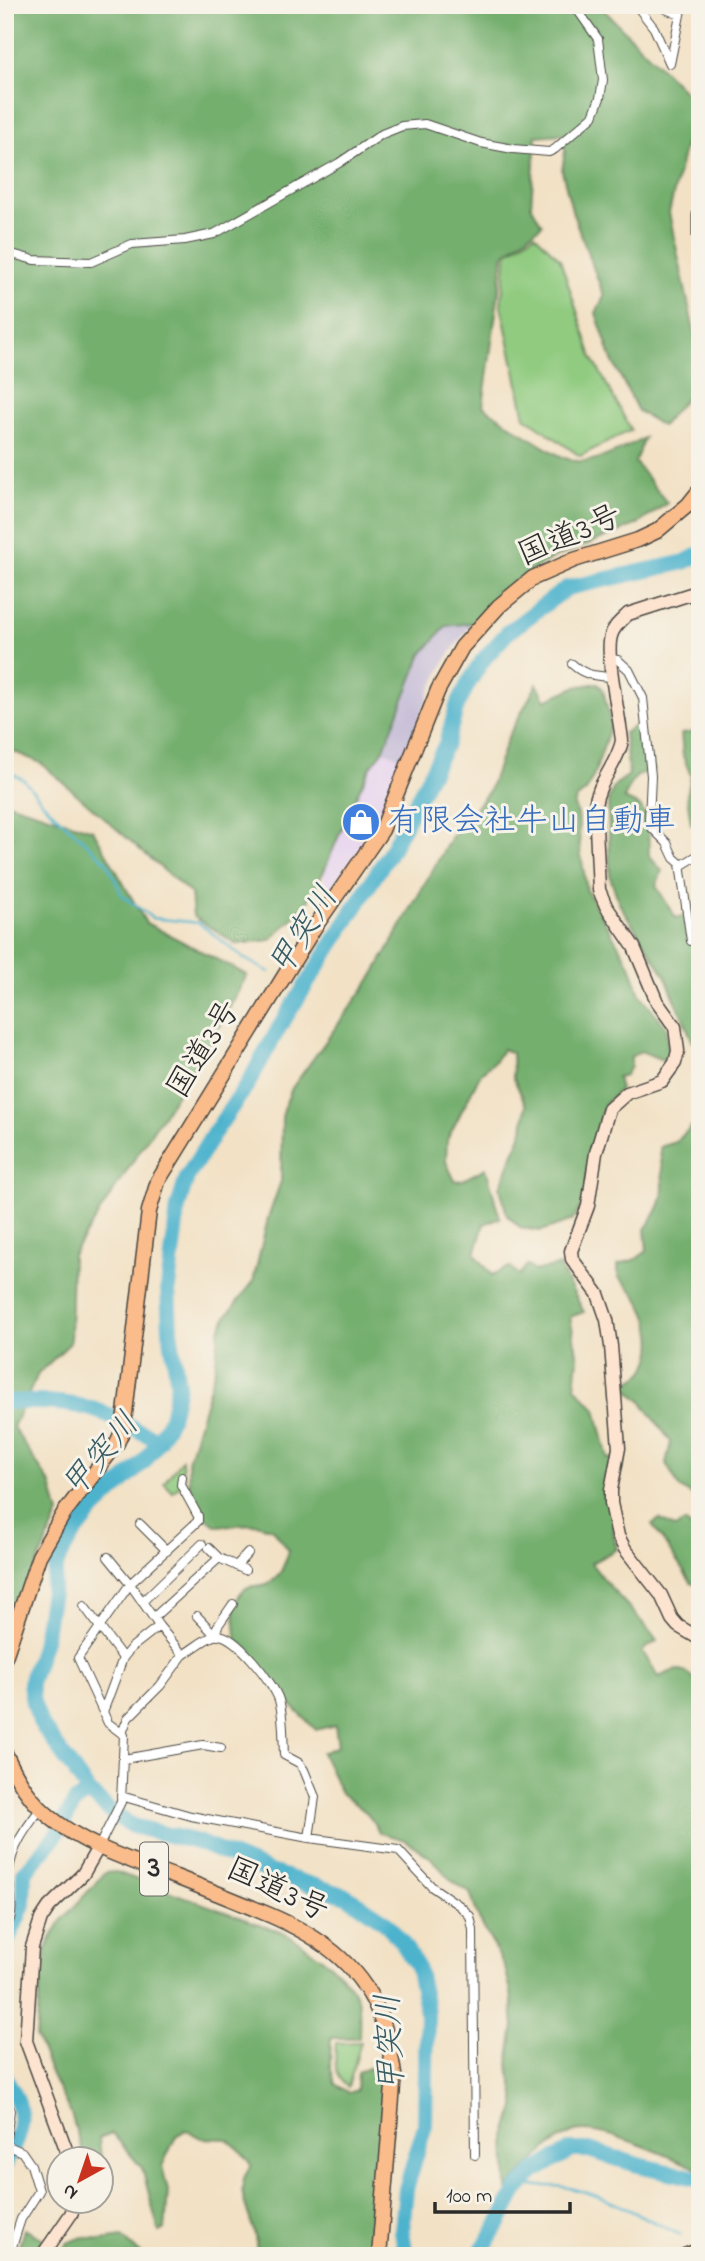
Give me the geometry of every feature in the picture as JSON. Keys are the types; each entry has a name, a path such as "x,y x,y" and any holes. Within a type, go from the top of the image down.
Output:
{"highway":[{"path":"700,215 700,236"},
{"name":"国道3号","path":"5,1657 39,1556 64,1513 117,1443 123,1430 149,1211 158,1181 314,928 382,830 449,667 480,625 526,582 548,570 657,531 671,522 700,490"},
{"name":"国道3号","path":"5,1753 19,1781 41,1808 71,1831 101,1841 116,1855 287,1922 329,1947 357,1975 381,2017 394,2074 379,2256"},
{"path":"685,2256 700,2250"}],"street":[{"path":"5,252 34,260 91,262 132,244 185,240 214,234 339,163 382,134 402,126 425,124 481,143 549,152 593,116 600,98 603,80 598,39 574,5"},
{"path":"636,5 654,28 670,64 681,5"},
{"path":"656,5 680,15"},
{"path":"700,591 628,614 611,635 611,659 622,741 620,751 596,794 599,890 606,906 634,947 657,1002 675,1027 678,1051 675,1063 662,1081 627,1093 609,1109 596,1153 588,1206 570,1251 572,1259 598,1294 607,1320 619,1448 611,1503 618,1536 661,1595 672,1619 678,1626 700,1639"},
{"path":"611,659 618,660 629,670 643,698 651,776 649,820 652,828 667,843 680,864 691,941"},
{"path":"572,664 591,676 613,677"},
{"path":"680,864 700,854"},
{"path":"65,2146 26,2040 32,1947 41,1919 83,1874 101,1841 121,1799 124,1759 124,1735 108,1723 78,1658 130,1584 198,1521 198,1516 181,1485 182,1478"},
{"path":"140,1524 167,1551"},
{"path":"142,1602 205,1546 219,1558 240,1568 248,1553"},
{"path":"108,1558 184,1655"},
{"path":"153,1618 219,1558"},
{"path":"216,1635 217,1626 233,1604"},
{"path":"84,1606 123,1658"},
{"path":"197,1616 216,1635"},
{"path":"103,1712 123,1658 131,1648 159,1626"},
{"path":"122,1734 128,1718 160,1686 184,1655 216,1635 225,1636 239,1646 266,1676 279,1698 283,1717 284,1755 299,1763 315,1797 309,1838"},
{"path":"124,1759 203,1745 221,1748"},
{"path":"121,1799 191,1816 309,1838 398,1850 432,1888 460,1906 470,1916 473,1930 475,2155"},
{"path":"5,1930 9,1924 12,1906 9,1874 13,1853 22,1833 41,1808"},
{"path":"5,2098 10,2110 6,2145 22,2152 31,2165 38,2194 21,2219 9,2256"},
{"path":"42,2256 70,2216"}],"shaded area":[{"path":"472,623 446,659 403,758 383,751 422,654 446,626"},
{"name":"有限会社牛山自動車","path":"383,751 403,758 374,831 332,888 324,882 324,871 370,768"}],"green space":[{"path":"5,5 599,5 695,102 669,213 700,359 700,381 662,426 638,411 612,360 596,313 604,296 573,214 562,171 565,151 563,134 536,136 531,205 542,225 504,254 483,406 544,447 577,461 603,457 644,438 635,462 667,503 638,524 551,559 511,583 473,623 446,626 422,654 383,751 370,768 305,907 270,940 236,944 193,916 191,894 41,763 5,748"},
{"path":"535,234 560,259 592,357 631,430 580,456 525,417 501,305 507,253"},
{"path":"597,683 603,689 611,724 594,775 586,791 576,799 574,806 578,814 587,891 630,965 640,994 666,1027 669,1056 662,1060 641,1051 631,1057 631,1066 625,1075 617,1077 620,1090 604,1105 590,1152 583,1203 573,1220 541,1231 521,1228 507,1215 500,1187 523,1130 526,1105 513,1077 512,1053 503,1049 494,1062 481,1073 447,1140 446,1162 455,1181 463,1180 486,1168 500,1218 484,1224 475,1254 492,1275 510,1267 519,1275 527,1265 535,1271 559,1266 584,1312 570,1317 578,1358 575,1387 596,1409 608,1459 624,1457 613,1528 617,1549 591,1563 657,1641 642,1651 659,1677 681,1670 700,1683 700,2170 636,2143 584,2131 572,2133 553,2144 507,2189 505,2136 515,2108 515,2094 508,2064 514,2027 511,1991 505,1967 479,1919 470,1893 452,1881 431,1858 405,1840 380,1833 367,1813 341,1793 322,1753 338,1746 335,1725 316,1730 282,1696 236,1638 235,1609 240,1594 247,1588 273,1581 282,1569 289,1551 273,1529 256,1524 216,1526 198,1511 189,1485 188,1461 215,1369 219,1331 227,1315 253,1282 268,1218 281,1181 282,1117 292,1088 373,976 450,839 489,791 508,737 537,684 546,700 575,687"},
{"path":"638,724 654,770 634,779 624,799 640,806 648,820 649,856 662,871 656,886 676,918 700,911 700,1050 697,1052 665,975 620,905 610,877 608,800 615,785 629,775 624,733"},
{"path":"700,731 700,819 691,824 687,796 691,776 683,756 681,734"},
{"path":"5,802 93,830 146,923 247,975 212,1040 72,1255 70,1343 38,1374 13,1427 51,1485 59,1514 5,1637"},
{"path":"700,1118 700,1501 679,1487 666,1463 671,1442 641,1401 623,1386 645,1370 650,1358 652,1332 643,1307 618,1277 618,1265 636,1259 647,1251 645,1229 662,1199 660,1147 676,1142"},
{"path":"182,1459 184,1482 173,1492 164,1483"},
{"path":"660,1519 675,1528 685,1522 700,1535 700,1582 692,1584 652,1524"},
{"path":"116,1872 286,1934 330,1964 349,1984 359,2006 359,2038 331,2038 330,2066 335,2084 349,2093 357,2090 358,2072 385,2066 371,2256 258,2256 242,2189 251,2165 227,2139 201,2138 186,2130 176,2136 162,2166 168,2191 165,2229 159,2232 142,2168 112,2133 99,2138 100,2146 81,2146 71,2114 36,2037 42,1963 50,1940 62,1920 105,1873"},
{"path":"361,2042 348,2087 337,2072 336,2043"},
{"path":"24,2229 44,2239 34,2256 13,2256 18,2250"},
{"path":"83,2237 102,2240 122,2237 143,2256 59,2256 67,2243"}],"waterway":[{"name":"甲突川","path":"406,2256 402,2231 406,2189 425,2125 427,2012 417,1966 401,1941 384,1921 347,1896 270,1872 197,1842 132,1826 115,1815 89,1792 41,1724 30,1683 44,1640 57,1562 70,1539 94,1509 143,1463 171,1418 178,1385 170,1330 168,1288 178,1207 187,1177 249,1082 280,1026 389,854 446,744 457,706 468,684 483,660 508,632 567,588 685,562 700,554"},
{"path":"5,769 24,780 45,805 107,862 122,895 152,918 199,923 245,959 269,972"},
{"path":"5,1402 49,1402 78,1406 119,1420"},
{"path":"132,1427 159,1441"},
{"path":"5,1947 23,1905 24,1873 54,1838 75,1802 89,1792"},
{"path":"5,2078 13,2090 20,2111 19,2131 5,2165"},
{"name":"甲突川","path":"478,2256 516,2191 535,2171 571,2150 589,2150 638,2165 700,2179"},
{"path":"520,2187 553,2186 579,2190 681,2235"}],"place":[{"name":"有限会社牛山自動車","path":"361,822"}]}
